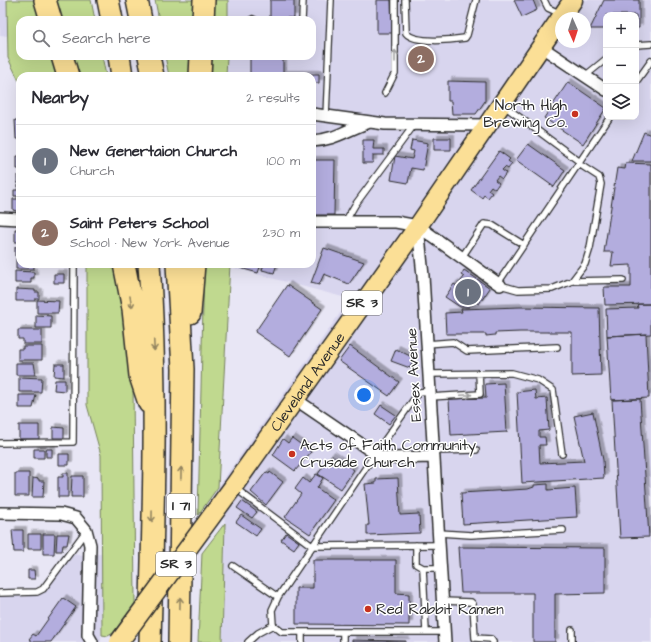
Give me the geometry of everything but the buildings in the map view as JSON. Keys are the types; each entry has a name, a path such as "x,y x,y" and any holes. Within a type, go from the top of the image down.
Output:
{"highway":[{"path":"45,0 50,16"},
{"path":"108,0 111,16"},
{"path":"138,0 141,16"},
{"path":"203,16 204,0"},
{"path":"63,60 67,72"},
{"path":"120,60 121,72"},
{"path":"150,60 152,72"},
{"path":"200,72 201,60"},
{"path":"125,268 133,309 140,376 155,421"},
{"name":"I 71","path":"149,268 154,355 155,421 150,642"},
{"name":"I 71","path":"177,268 183,369 179,642"},
{"path":"183,369 194,283 194,268"}],"main road":[{"name":"Cleveland Avenue","path":"565,12 573,0"},
{"name":"Cleveland Avenue","path":"119,642 233,487 418,226 555,26"}],"street":[{"path":"540,46 603,88"},
{"path":"316,115 385,124 487,125"},
{"path":"316,141 330,140 350,128 369,122"},
{"path":"0,218 16,219"},
{"path":"316,222 402,223 418,226 499,284"},
{"name":"Essex Avenue","path":"418,226 424,276 444,637"},
{"path":"295,399 375,454 391,458 433,454"},
{"path":"0,513 61,514 76,518 86,530 90,545 88,640"}],"lane":[{"path":"302,0 302,16"},
{"path":"326,116 331,0"},
{"path":"385,93 395,73 395,0"},
{"path":"405,0 406,33 408,36 423,40 465,38 468,35 476,0"},
{"path":"544,0 548,8 557,12"},
{"path":"639,45 651,44"},
{"path":"639,78 651,61"},
{"path":"586,76 603,62"},
{"path":"501,104 599,177 601,184 590,248 585,264 572,281"},
{"path":"608,120 499,284 518,290 552,289 572,281 623,280"},
{"path":"345,222 355,205 414,124"},
{"path":"462,258 484,224 492,225 524,245"},
{"path":"0,443 73,442 74,268"},
{"path":"427,344 453,342 467,351 557,347"},
{"path":"444,637 426,632 282,632 273,625 272,610 278,597 312,546 419,392 430,394 480,394 479,373"},
{"path":"429,374 512,373 538,380 553,390 562,454"},
{"path":"433,454 476,450"},
{"path":"233,487 312,546 439,545"},
{"path":"0,593 37,592 43,589 86,530"},
{"path":"439,532 471,535 563,530"},
{"path":"416,545 416,564 422,568 441,568"},
{"path":"234,566 278,597"},
{"path":"422,568 426,632"},
{"path":"442,601 471,602 473,604 474,638 491,639 493,642"},
{"path":"248,642 258,633 273,625"},
{"path":"572,630 572,642"},
{"path":"302,632 302,642"},
{"path":"343,632 343,642"}],"shaded area":[{"path":"0,0 7,0 8,36 0,35"},
{"path":"228,0 651,0 651,642 222,642 225,523 218,487 350,299 234,268 316,268 316,72 226,72 227,60 316,60 316,16 228,16"},
{"path":"103,554 101,642 0,642 0,595 25,597 38,594 67,555"}],"green space":[{"path":"7,0 37,0 43,16 16,16 16,60 56,60 60,72 16,72 16,75 8,58"},
{"path":"51,0 91,0 94,16 56,16"},
{"path":"155,0 196,0 196,16 158,16"},
{"path":"213,0 228,0 228,16 213,16"},
{"path":"69,60 103,60 105,72 73,72"},
{"path":"166,60 195,60 195,72 168,72"},
{"path":"212,60 227,60 226,72 211,72"},
{"path":"87,268 118,268 133,387 135,603 113,633 108,636 102,635 101,455 87,405"},
{"path":"204,268 230,268 218,487 198,515"},
{"path":"225,523 222,642 198,642 202,553"}],"place":[{"name":"Saint Peters School","path":"421,59"},
{"name":"North High Brewing Co.","path":"575,114"},
{"name":"New Genertaion Church","path":"468,292"},
{"name":"Acts of Faith Community Crusade Church","path":"292,454"},
{"name":"Red Rabbit Ramen","path":"368,609"}]}
